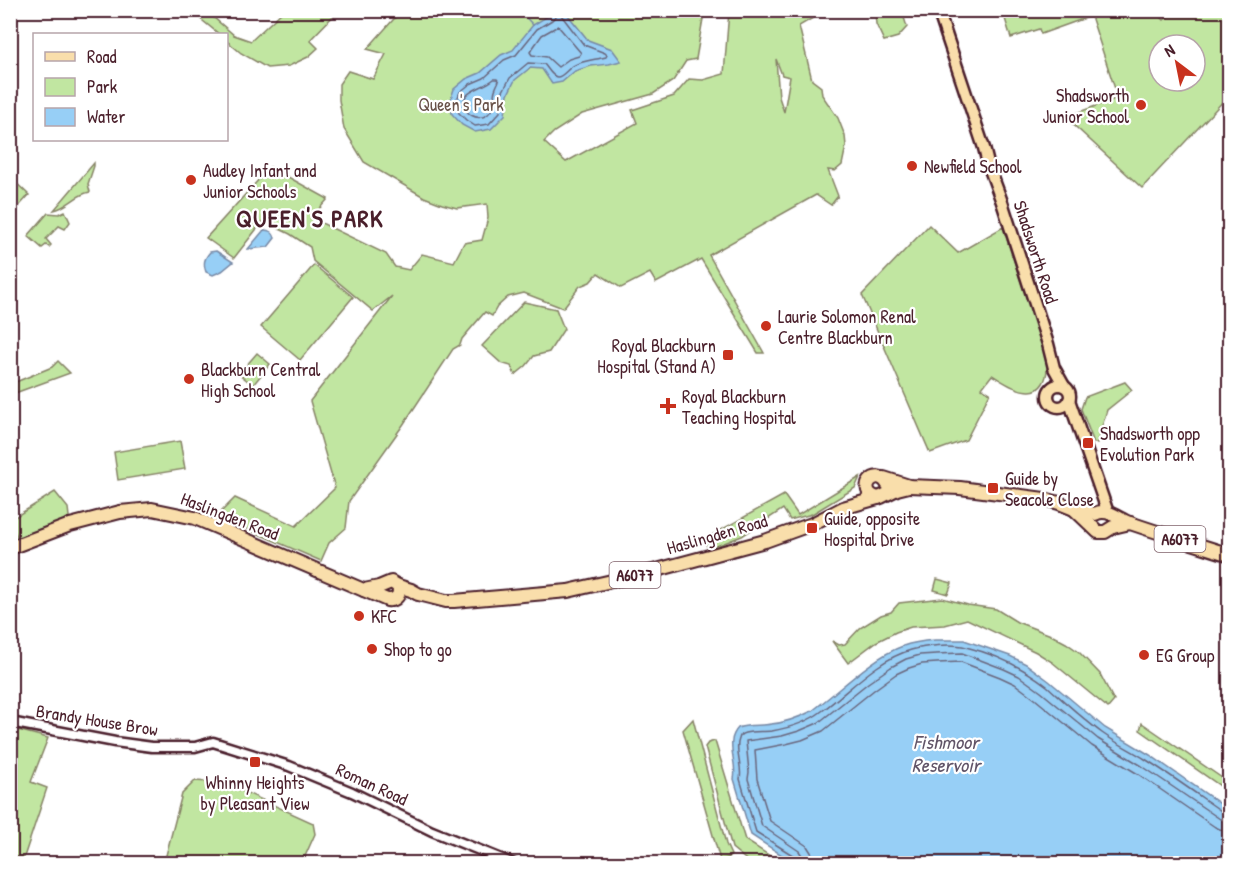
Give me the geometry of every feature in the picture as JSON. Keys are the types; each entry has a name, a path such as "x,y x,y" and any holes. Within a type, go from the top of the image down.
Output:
{"highway":[{"name":"A6077","path":"868,484 873,478 884,478"},
{"path":"868,484 869,494 881,497 888,487 884,478"},
{"name":"Haslingden Road","path":"884,478 909,486 1002,492 1044,499 1074,509 1102,513 1230,555"},
{"name":"Haslingden Road","path":"843,508 868,484"},
{"name":"Haslingden Road","path":"398,592 411,590 418,594 454,601 570,591 765,541 812,524 843,508 909,486"},
{"name":"Haslingden Road","path":"10,548 74,524 120,512 152,509 195,518 384,599"},
{"name":"Haslingden Road","path":"1074,509 1093,528"},
{"path":"1093,528 1091,522 1102,513 1112,519 1110,528"},
{"name":"Haslingden Road","path":"1110,528 1130,524"},
{"name":"A6077","path":"1093,528 1102,532 1110,528"},
{"name":"A6077","path":"364,590 391,582 398,592"},
{"path":"383,585 381,593 384,599 391,601 398,592"}],"main road":[{"name":"Shadsworth Road","path":"939,10 939,16 1002,202 1054,368 1070,394 1069,400 1076,424 1100,492 1099,502 1102,513"},
{"name":"Shadsworth Road","path":"1054,368 1049,400 1076,424"},
{"path":"1051,390 1056,386 1064,386"},
{"path":"1055,406 1065,405 1069,400"}],"street":[{"name":"Brandy House Brow","path":"10,722 152,747 195,747 213,742"},
{"name":"Roman Road","path":"213,742 289,766 352,792 432,831 514,864"}],"green space":[{"path":"193,10 206,11 234,35 251,41 283,11 338,11 310,40 318,48 308,57 289,66 267,68 241,53 228,42 228,33 218,33 192,12"},
{"name":"Shadsworth Junior School","path":"1006,10 1155,11 1164,20 1175,11 1229,11 1229,95 1142,188 1065,117 1118,98 1091,16 1041,34 1039,29 1011,38 1003,12"},
{"name":"Queen's Park","path":"401,11 703,11 696,59 686,61 673,81 653,94 582,114 554,132 544,142 566,162 637,123 632,110 674,96 689,79 703,80 724,74 729,11 825,11 799,26 812,80 821,87 822,95 838,118 846,146 842,165 835,171 828,170 838,196 831,205 816,195 709,255 764,353 758,353 701,259 656,283 650,273 621,288 598,273 590,282 580,286 563,308 524,293 508,297 497,307 492,316 485,312 462,339 460,345 453,349 349,501 346,528 329,543 321,561 217,516 235,498 296,526 335,488 310,401 392,296 373,311 313,261 310,247 263,221 234,258 206,238 270,167 328,199 311,218 386,254 395,267 409,270 422,254 454,262 464,243 482,240 488,218 487,204 457,208 424,197 364,162 344,129 339,84 348,71 373,79 386,54 367,49","holes":["776,59 782,75 790,77 784,112 779,97"]},
{"path":"875,11 902,11 907,27 898,37 884,41 876,24"},
{"path":"94,163 88,184 90,192 54,210"},
{"path":"11,178 29,195 11,215"},
{"path":"65,211 70,222 65,229 59,226 46,239 51,245 49,247 46,245 42,248 28,236 48,213 59,214"},
{"path":"929,225 958,253 1003,227 1041,339 1047,368 1043,383 1038,389 1030,391 1015,388 992,375 982,388 990,393 966,440 930,453 862,295"},
{"path":"314,265 353,297 300,360 261,327"},
{"path":"524,302 556,309 564,329 549,352 534,356 515,375 511,366 501,363 482,346"},
{"path":"257,353 270,364 253,385 239,374"},
{"path":"58,361 70,373 15,393 11,384 52,367"},
{"path":"1125,382 1132,390 1107,410 1097,443 1094,443 1081,409 1085,397"},
{"path":"180,441 185,469 118,480 114,452"},
{"path":"860,477 855,488 812,514 790,520 783,509 742,536 709,549 703,540 784,495 798,515"},
{"path":"55,492 68,508 70,525 20,544 10,520"},
{"path":"937,579 952,583 948,594 934,590"},
{"path":"942,598 996,609 1017,622 1066,643 1079,652 1100,674 1114,701 1108,708 1052,662 967,619 945,625 911,627 896,632 876,642 848,663 832,641 839,645 845,644 860,628 881,615 891,612 899,603"},
{"path":"693,719 726,844 731,855 720,860 683,730"},
{"path":"1142,723 1225,780 1229,778 1229,792 1140,730"},
{"path":"10,728 48,738 31,782 47,788 22,863 11,863"},
{"path":"715,741 745,840 781,863 750,863 732,848 705,747 708,743"},
{"path":"195,781 225,783 313,823 315,834 302,863 164,863 182,794"}],"water":[{"path":"553,10 566,11 588,40 612,49 621,61 575,71 562,82 552,84 542,69 530,68 515,80 508,94 505,115 491,129 475,132 462,125 452,114 450,101 454,89 466,79 480,73 501,55 513,50 533,25"},
{"path":"264,230 271,232 275,238 268,247 248,249"},
{"path":"216,251 233,262 213,275 206,272 205,261 210,252"},
{"name":"Fishmoor Reservoir","path":"964,640 1026,664 1105,728 1150,755 1229,810 1229,863 794,863 751,835 734,779 732,746 733,736 738,728 782,722 812,711 868,666 891,651 923,641"}],"waterway":[{"path":"519,10 533,25"}],"place":[{"name":"Shadsworth Junior School","path":"1141,105"},
{"name":"Newfield School","path":"912,166"},
{"name":"Audley Infant and Junior Schools","path":"191,180"},
{"name":"Laurie Solomon Renal Centre Blackburn","path":"766,326"},
{"name":"Royal Blackburn Hospital (Stand A)","path":"728,355"},
{"name":"Blackburn Central High School","path":"189,379"},
{"name":"Royal Blackburn Teaching Hospital","path":"668,406"},
{"name":"Shadsworth opp Evolution Park","path":"1088,443"},
{"name":"Guide by Seacole Close","path":"993,488"},
{"name":"Guide, opposite Hospital Drive","path":"812,528"},
{"name":"KFC","path":"359,616"},
{"name":"Shop to go","path":"372,649"},
{"name":"EG Group","path":"1144,655"},
{"name":"Whinny Heights by Pleasant View","path":"255,762"}],"district":[{"name":"QUEEN'S PARK","path":"310,218"}]}
